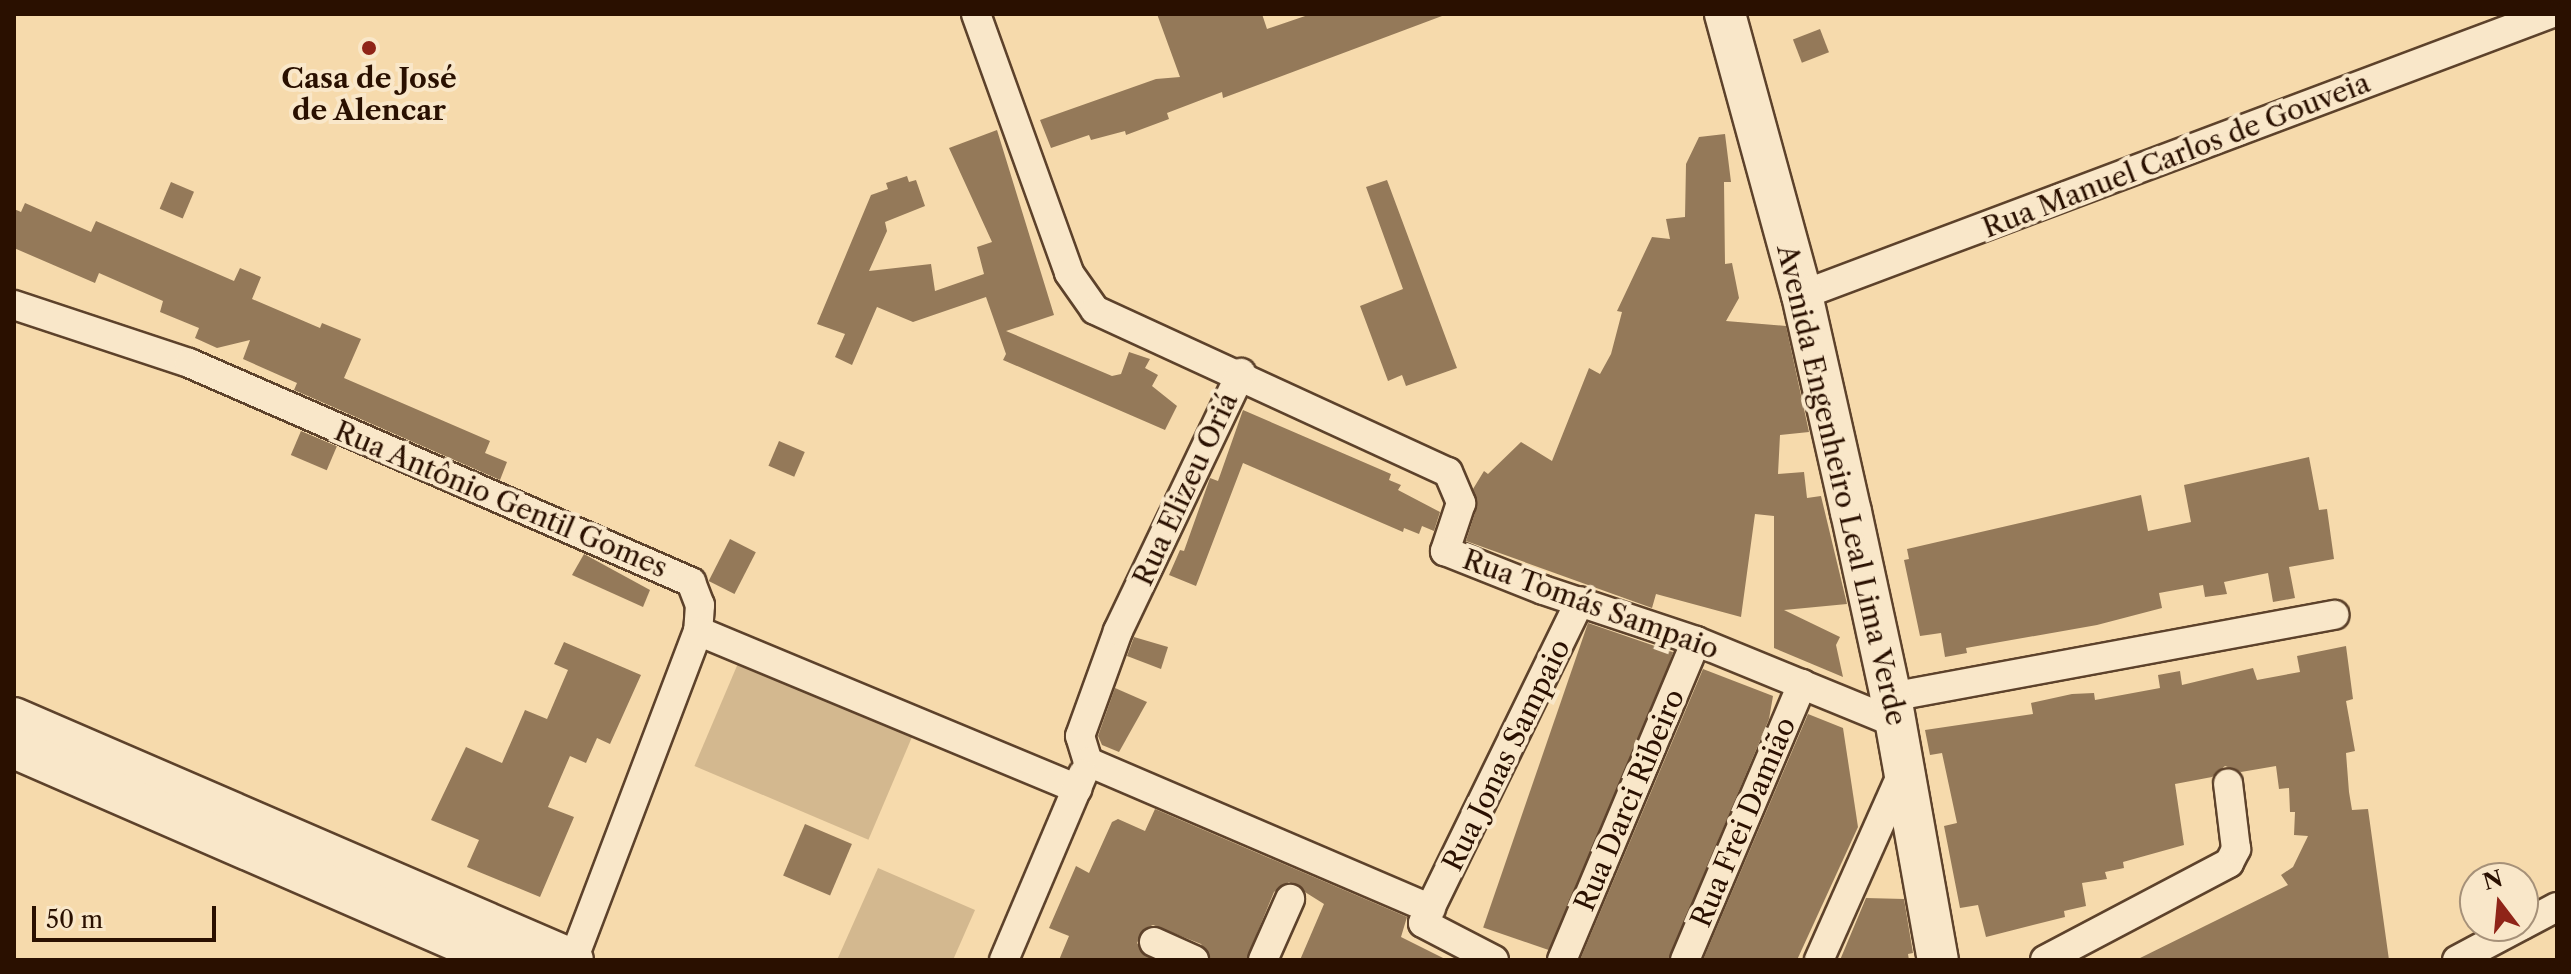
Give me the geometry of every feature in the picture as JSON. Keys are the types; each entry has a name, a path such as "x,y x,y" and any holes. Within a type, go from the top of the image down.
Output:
{"street":[{"name":"Rua Elizeu Oriá","path":"976,14 1069,273 1083,298 1120,324 1241,373 1118,631 1080,736 1088,762 1004,960"},
{"name":"Avenida Engenheiro Leal Lima Verde","path":"1725,14 1802,295 1893,710 1938,960"},
{"name":"Rua Manuel Carlos de Gouveia","path":"1802,295 2550,14"},
{"name":"Rua Antônio Gentil Gomes","path":"14,305 189,363 666,567 691,582 700,605 698,631"},
{"name":"Rua Tomás Sampaio","path":"1241,373 1448,472 1461,503 1445,551 1696,641 1802,684 1893,710"},
{"name":"Rua Jonas Sampaio","path":"1431,909 1580,601"},
{"path":"1893,710 2334,615"},
{"path":"14,748 401,900 573,960 698,631 1077,789"},
{"name":"Rua Darci Ribeiro","path":"1562,960 1696,641"},
{"name":"Rua Frei Damião","path":"1685,960 1802,684"},
{"path":"14,718 401,900 501,960"},
{"path":"1088,762 1431,909 1423,923 1494,960"},
{"path":"1819,960 1905,769"},
{"path":"2045,960 2229,863 2236,849 2228,783"},
{"path":"1263,960 1290,899"},
{"path":"2539,917 2557,907"},
{"path":"1154,942 1194,960"},
{"path":"2457,960 2491,942"}],"shaded area":[{"path":"739,661 913,735 868,840 694,766"},
{"path":"878,868 975,910 953,960 837,960"}],"building":[{"path":"1157,14 1262,14 1267,29 1311,14 1442,16 1223,98 1222,92 1167,113 1169,119 1126,135 1125,131 1091,140 1089,135 1051,148 1040,120 1156,79 1180,77"},
{"path":"1820,29 1829,52 1802,63 1793,39"},
{"path":"997,130 1054,315 1006,331 1112,376 1121,374 1129,352 1150,359 1145,368 1158,375 1152,386 1177,406 1165,430 1003,360 1006,354 986,297 913,322 877,307 852,365 835,357 845,334 817,324 871,195 888,189 886,183 907,176 909,182 916,180 925,206 885,222 887,231 869,271 931,264 935,291 984,274 977,247 992,242 949,148"},
{"path":"1725,134 1731,182 1724,182 1725,264 1732,263 1739,298 1726,321 1786,326 1809,432 1780,435 1778,474 1804,472 1807,498 1821,496 1847,604 1784,610 1840,637 1836,645 1843,677 1774,648 1774,516 1755,514 1741,617 1656,594 1652,608 1466,541 1477,507 1473,489 1484,471 1488,474 1521,442 1552,461 1589,368 1600,374 1611,354 1622,312 1617,311 1652,237 1670,239 1666,219 1685,217 1686,164 1699,137"},
{"path":"1387,180 1457,368 1406,386 1402,375 1388,381 1360,306 1403,289 1366,187"},
{"path":"171,182 194,192 183,218 160,209"},
{"path":"25,203 91,232 96,221 234,281 240,268 261,277 252,299 320,328 322,323 361,339 344,378 490,441 485,453 507,462 500,480 294,390 297,383 243,359 250,340 217,348 195,338 199,328 160,312 163,301 99,273 95,283 14,248 14,209 21,212"},
{"path":"1243,410 1391,474 1389,480 1401,485 1398,490 1440,512 1434,531 1422,526 1419,534 1404,528 1403,532 1243,463 1196,586 1169,575 1180,550 1184,551 1210,478 1218,481"},
{"path":"301,431 337,446 327,470 291,455"},
{"path":"779,441 805,452 794,477 768,466"},
{"path":"2309,457 2319,510 2327,509 2334,559 2289,567 2295,598 2273,602 2268,573 2224,582 2227,594 2205,597 2203,585 2159,593 2162,608 2097,625 1966,648 1967,653 1945,657 1941,633 1920,636 1904,560 1909,559 1907,549 2141,495 2148,531 2191,522 2184,485"},
{"path":"730,539 756,552 735,594 709,581"},
{"path":"584,554 650,590 643,607 572,575"},
{"path":"1588,623 1673,652 1568,957 1483,927"},
{"path":"1134,637 1168,647 1161,669 1127,656"},
{"path":"564,642 641,675 610,744 597,738 586,763 570,756 548,807 574,817 540,897 467,867 479,840 431,820 466,747 502,763 525,710 547,719 568,670 554,664"},
{"path":"2346,646 2353,699 2346,701 2355,751 2346,753 2349,792 2352,810 2368,809 2389,960 2136,960 2288,885 2281,875 2293,867 2308,836 2294,835 2295,812 2290,812 2289,788 2279,789 2276,766 2241,772 2225,766 2212,777 2175,784 2184,845 2123,862 2124,868 2105,872 2107,879 2082,883 2086,906 2064,911 2065,917 1986,937 1978,905 1960,908 1944,826 1957,823 1942,753 1930,755 1925,730 2033,714 2031,703 2072,694 2094,693 2095,700 2160,688 2158,675 2180,671 2182,685 2253,668 2257,680 2300,672 2297,656"},
{"path":"1703,669 1773,696 1769,719 1668,960 1580,960"},
{"path":"1115,688 1147,702 1119,752 1102,745 1098,736"},
{"path":"1808,714 1843,728 1858,827 1797,960 1703,960"},
{"path":"1155,809 1407,917 1401,937 1447,960 1300,960 1324,904 1289,882 1274,892 1246,960 1211,960 1201,944 1153,925 1144,929 1137,943 1153,960 1059,960 1069,936 1049,928 1076,866 1089,873 1112,822 1118,819 1145,831"},
{"path":"805,824 852,844 830,895 783,876"},
{"path":"1866,898 1904,899 1913,953 1908,954 1909,960 1840,960"}],"place":[{"name":"Casa de José de Alencar","path":"369,48"}]}
